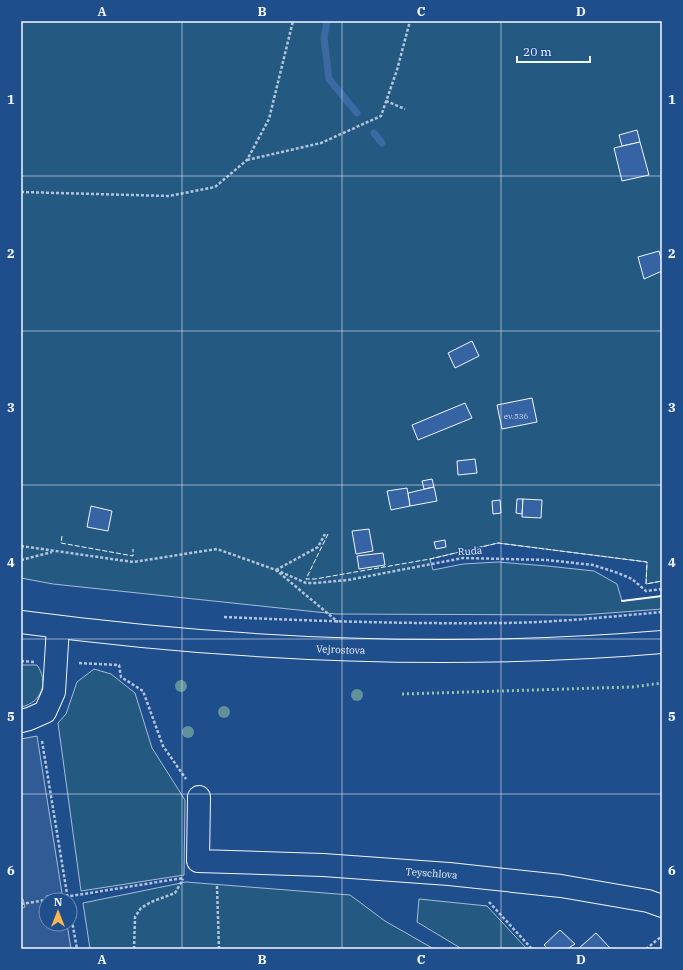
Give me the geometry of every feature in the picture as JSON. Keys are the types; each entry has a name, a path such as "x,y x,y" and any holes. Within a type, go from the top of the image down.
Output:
{"street":[{"name":"Vejrostova","path":"21,622 58,627 251,645 347,649 466,651 546,649 662,642"},
{"path":"21,720 28,719 45,712 54,692 58,627"},
{"path":"198,860 199,797"},
{"name":"Teyschlova","path":"198,860 323,865 449,874 561,886 648,901 662,906"}],"path":[{"path":"21,192 169,196 215,187 247,160 269,119 293,21"},
{"path":"247,160 321,143 381,116 397,70 410,21"},
{"path":"386,101 405,109"},
{"path":"325,534 318,547 276,570 339,622"},
{"name":"Ruda","path":"21,546 133,562 217,549 276,570 306,583 348,580 463,558 547,560 594,565 632,579 646,591 662,589"},
{"path":"21,560 54,551"},
{"path":"219,617 339,622 497,623 592,619 662,612"},
{"path":"21,661 119,664 121,677 142,691 163,746 199,797"},
{"path":"42,740 67,892"},
{"path":"78,896 189,877 198,860"},
{"path":"134,949 135,917 138,912 151,902 174,893 183,878"},
{"path":"217,879 219,949"},
{"path":"488,900 532,949"},
{"path":"21,904 38,902"},
{"path":"73,932 76,949"},
{"path":"646,949 662,936"}],"shaded area":[{"path":"21,21 662,21 662,581 646,584 647,562 498,543 430,559 433,570 463,564 498,562 594,571 617,584 622,601 662,596 662,609 582,615 336,614 53,584 21,578"},
{"path":"21,665 37,665 41,671 43,684 34,701 21,707"},
{"path":"94,669 111,674 135,693 152,748 185,800 184,875 81,891 58,723 66,714 77,682"},
{"path":"37,736 62,892 38,892 38,932 68,932 71,949 21,949 21,908 25,907 23,899 21,899 21,739"},
{"path":"186,882 350,895 385,921 434,949 90,949 83,903"},
{"path":"419,899 487,906 527,949 462,949 417,922"}],"building":[{"path":"637,130 640,142 622,146 619,135"},
{"path":"640,142 649,175 622,181 614,148"},
{"path":"659,251 662,262 662,271 644,279 638,257"},
{"path":"472,341 479,356 455,368 448,353"},
{"path":"532,398 537,422 502,429 497,405"},
{"path":"465,403 472,418 418,440 412,425"},
{"path":"475,459 477,473 458,475 457,461"},
{"path":"432,479 434,487 424,489 422,481"},
{"path":"434,487 437,501 410,506 408,493"},
{"path":"407,488 410,506 391,510 387,491"},
{"path":"517,499 523,499 522,514 516,513"},
{"path":"523,499 542,500 541,518 522,517"},
{"path":"500,500 501,513 493,514 492,501"},
{"path":"91,506 112,511 108,531 87,527"},
{"path":"369,529 373,551 356,554 352,531"},
{"path":"445,540 446,547 436,549 434,542"},
{"path":"383,553 385,565 359,569 357,556"},
{"path":"560,930 575,944 567,949 548,949 544,945"},
{"path":"596,933 611,949 578,949"}],"waterway":[{"path":"327,21 324,38 329,79 357,113"},
{"path":"374,133 382,143"}],"hedge":[{"path":"402,694 632,687 662,683"}],"fence":[{"path":"328,534 306,579 315,579 430,559 498,543 647,562 646,584 662,581"},
{"path":"62,536 61,543 133,556 133,549"}],"wall":[{"path":"622,601 662,596"}]}
